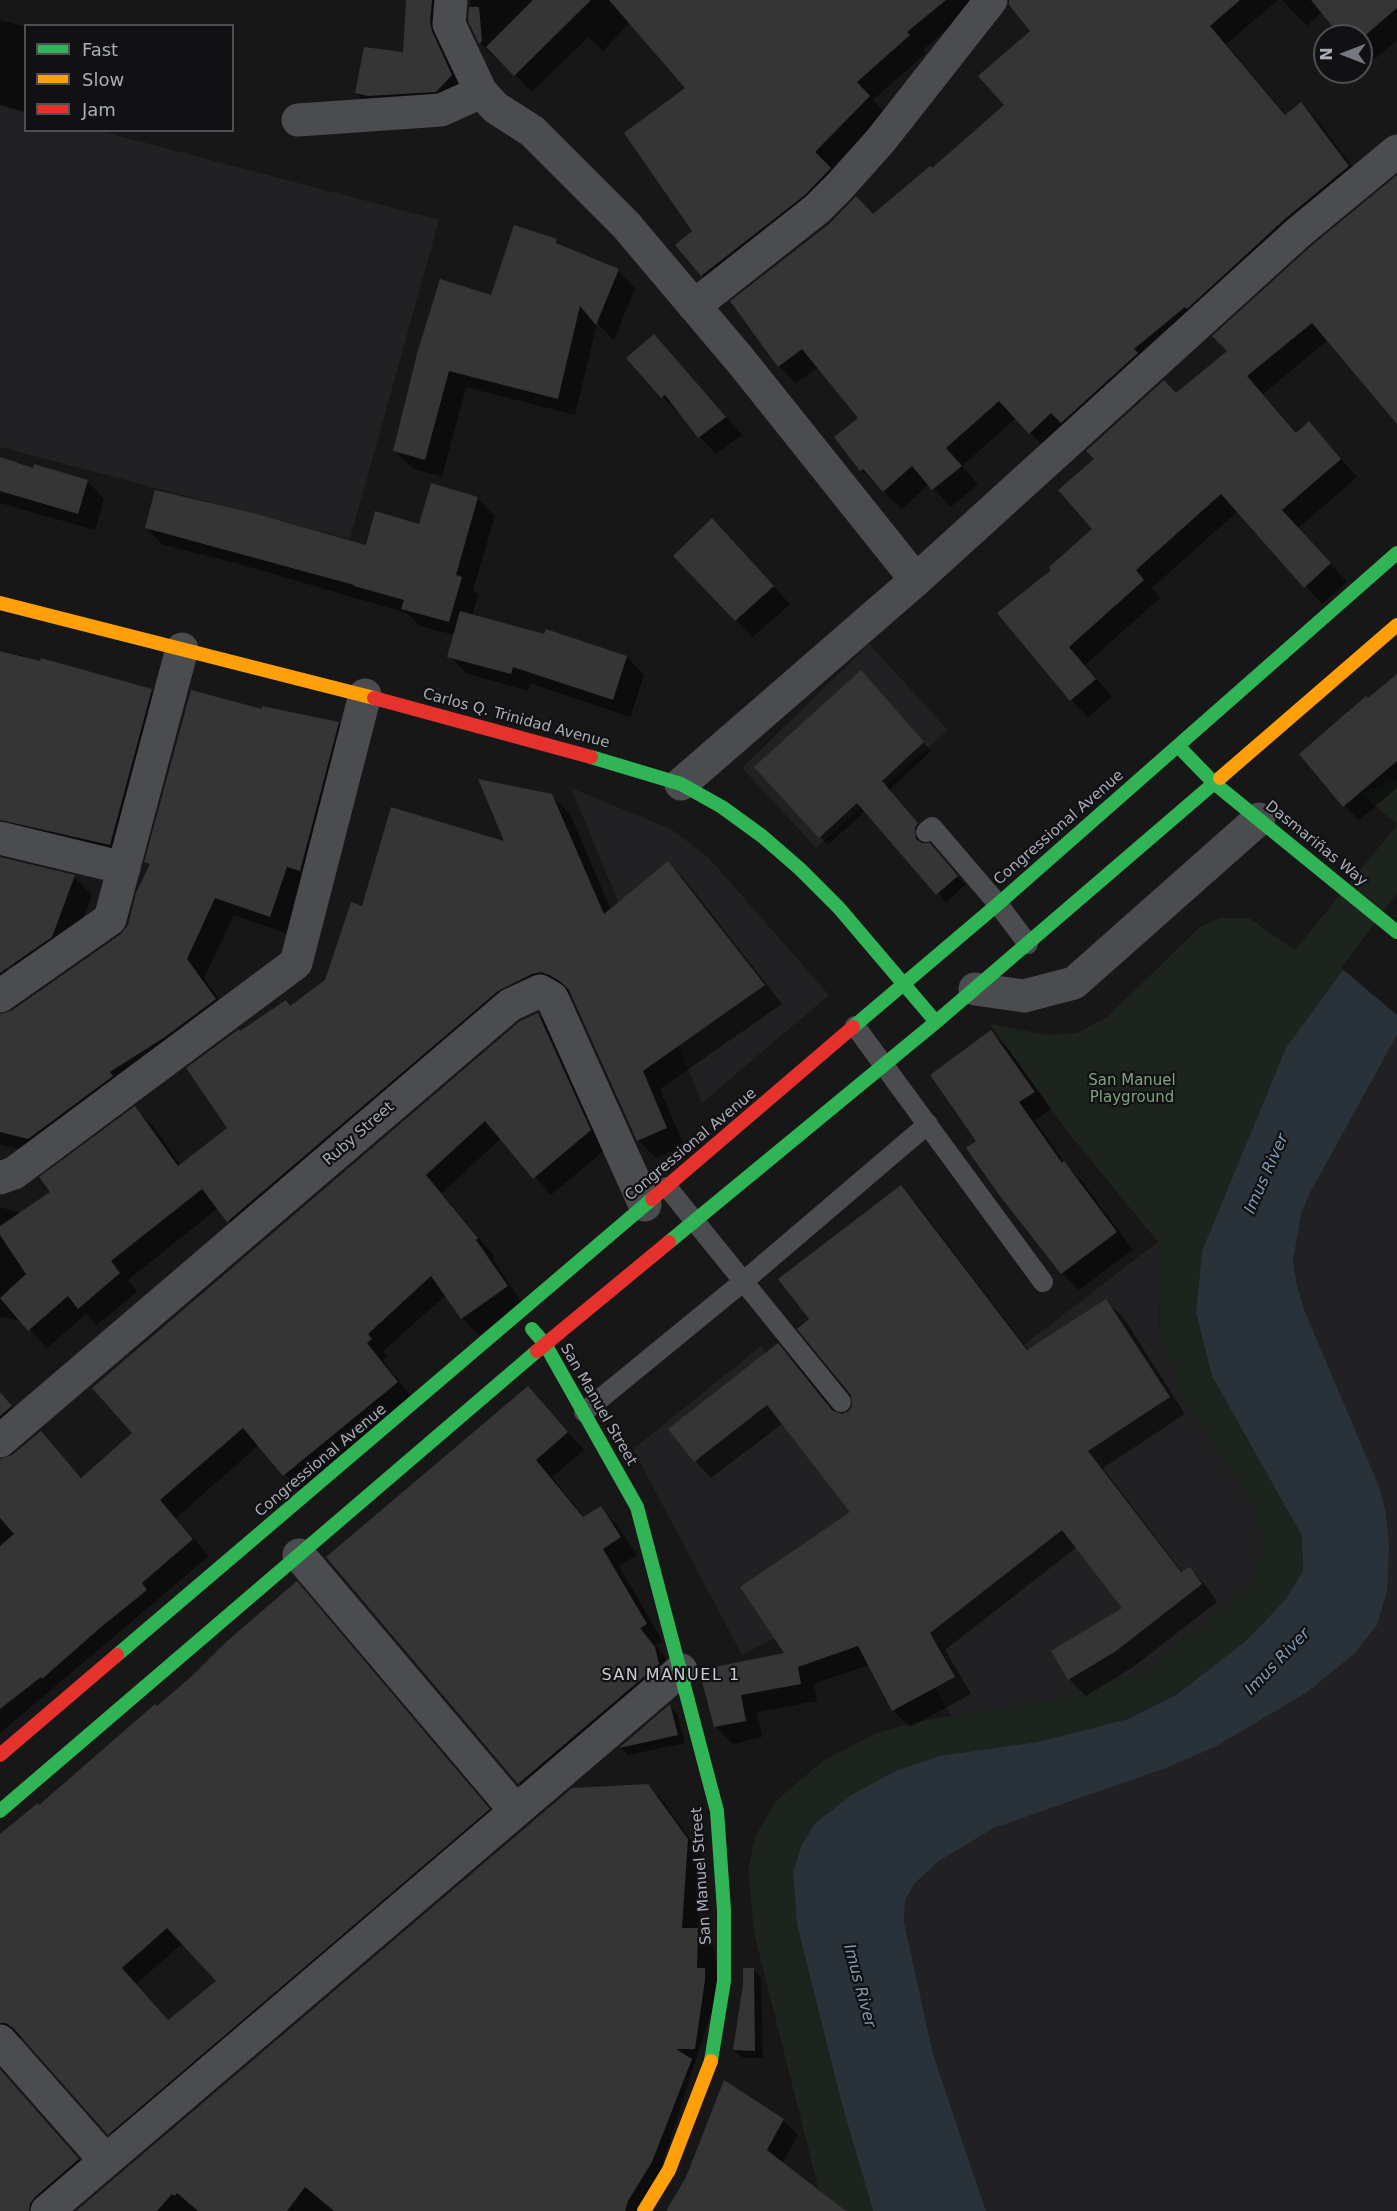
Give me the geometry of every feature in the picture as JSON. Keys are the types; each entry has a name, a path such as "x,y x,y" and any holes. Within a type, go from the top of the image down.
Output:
{"main road":[{"name":"Congressional Avenue","path":"0,1755 998,904 1397,553"},
{"name":"Carlos Q. Trinidad Avenue","path":"0,603 364,695 637,769 681,784 722,807 762,836 801,869 839,908 936,1022"},
{"path":"0,1811 545,1344 1028,944 1397,625"},
{"name":"Dasmariñas Way","path":"1178,746 1214,783 1397,932"},
{"name":"San Manuel Street","path":"520,1313 545,1344 637,1507 717,1811 724,1910 724,1981 713,2056 669,2170 644,2211"}],"street":[{"path":"451,0 449,24 481,92 496,108 532,131 626,225 916,580"},
{"path":"694,306 817,210 881,140 990,0"},
{"path":"298,120 441,110 481,92"},
{"path":"681,784 916,580 1299,232 1397,151"},
{"path":"0,996 110,919 182,649"},
{"path":"0,1178 14,1173 296,963 364,695"},
{"path":"975,988 1024,996 1074,983 1258,819"},
{"path":"0,838 124,868"},
{"name":"Ruby Street","path":"0,1441 510,1005 540,991 552,998 656,1196"},
{"path":"299,1555 516,1811"},
{"path":"47,2211 681,1670"},
{"path":"0,2041 106,2161"}],"lane":[{"path":"926,832 932,827 998,904 1028,944"},
{"path":"855,1026 1043,1282"},
{"path":"584,1412 744,1281 928,1124"},
{"path":"656,1196 695,1221 841,1402"}],"shaded area":[{"path":"0,104 24,111 24,132 104,132 439,220 350,539 0,447"},
{"path":"869,644 948,730 816,848 742,768"},
{"path":"571,788 671,829 708,857 829,995 702,1103"},
{"path":"1397,1035 1397,2211 986,2211 933,2054 904,1922 905,1901 914,1884 939,1861 994,1828 1166,1768 1215,1747 1306,1693 1305,1312 1297,1286 1293,1260 1296,1238 1301,1215 1310,1193"},
{"path":"1158,1242 1160,1337 1182,1399 1255,1510 1263,1547 1251,1584 1143,1672 1046,1700 952,1717 875,1586 742,1655 633,1449 761,1346 862,1469"}],"green space":[{"path":"1397,779 1397,824 1361,794"},
{"name":"San Manuel Playground","path":"1397,825 1397,896 1286,1049 1202,1251 1196,1313 1212,1376 1302,1536 1303,1571 1285,1600 1247,1640 1176,1695 1128,1719 853,1794 815,1823 801,1846 793,1872 797,1924 841,2101 873,2211 824,2211 754,1933 748,1869 756,1835 777,1800 823,1761 874,1734 920,1721 1046,1700 1143,1672 1251,1584 1263,1547 1255,1510 1182,1399 1160,1337 1158,1242 1067,1131 990,1024 1047,1035 1077,1033 1107,1017 1200,927 1220,918 1249,918 1295,950"}],"water":[{"name":"Imus River","path":"1397,896 1397,1035 1310,1193 1301,1215 1293,1260 1297,1286 1305,1312 1380,1489 1386,1514 1389,1548 1387,1591 1377,1625 1355,1653 1306,1693 1215,1747 1166,1768 994,1828 939,1861 914,1884 905,1901 904,1922 933,2054 986,2211 873,2211 841,2101 797,1924 793,1872 801,1846 815,1823 853,1794 896,1771 940,1756 1038,1742 1128,1719 1176,1695 1247,1640 1285,1600 1303,1571 1302,1536 1212,1376 1196,1313 1202,1251 1286,1048"}],"pier":[{"path":"1397,893 1397,1015 1341,968"}],"building":[{"path":"406,0 432,0 430,22 432,31 452,75 436,92 368,96 355,93 364,47 403,52"},
{"path":"533,0 591,0 514,76 486,47"},
{"path":"609,0 946,0 907,32 910,35 857,82 870,96 815,152 831,168 805,195 701,276 675,245 692,231 624,133 685,88"},
{"path":"1009,0 1240,0 1210,26 1285,115 1301,102 1349,166 1286,218 1187,309 1185,307 1134,349 1138,353 1061,423 1051,413 1029,434 999,401 946,448 962,466 932,490 912,466 883,492 863,469 860,471 834,437 858,418 802,349 778,367 730,301 829,224 856,196 873,214 930,166 932,168 1004,105 978,76 1030,31 1009,5"},
{"path":"1311,0 1397,0 1397,8 1373,29 1373,24 1330,24"},
{"path":"469,7 479,7 482,41 479,44 468,21"},
{"path":"1397,175 1397,424 1312,323 1247,376 1296,433 1309,421 1341,459 1282,510 1331,563 1304,588 1221,494 1136,570 1144,580 1069,647 1096,679 1070,701 997,613 1051,570 1049,567 1092,529 1058,490 1094,459 1086,451 1164,380 1176,393 1227,351 1212,336 1311,246"},
{"path":"514,225 557,239 556,243 619,269 596,325 580,306 558,399 449,371 425,460 393,451 418,350 440,279 491,295"},
{"path":"654,334 726,417 698,438 665,395 661,398 626,358"},
{"path":"0,457 33,468 34,464 88,480 78,514 0,491"},
{"path":"431,483 478,497 456,575 462,577 449,622 401,609 404,600 145,528 155,490 253,513 366,545 375,511 419,524"},
{"path":"712,518 774,586 735,621 673,556"},
{"path":"460,611 544,634 546,629 627,656 613,700 513,667 511,674 447,657"},
{"path":"0,651 40,661 41,658 152,689 110,845 0,820"},
{"path":"861,670 924,742 882,781 918,823 915,828 916,839 922,843 930,843 958,876 936,895 857,803 819,838 754,767"},
{"path":"1397,674 1397,761 1343,807 1299,754 1366,696 1368,698"},
{"path":"191,690 262,709 262,706 339,722 300,871 287,867 270,917 215,898 187,959 216,999 165,1037 110,1072 113,1076 28,1139 0,1132 0,1014 11,1011 121,934 128,925 136,893 150,864 144,862"},
{"path":"478,779 552,794 604,914 668,861 765,985 643,1071 667,1128 637,1141 569,990 549,975 541,972 532,974 498,991 227,1222 202,1189 111,1261 120,1273 78,1309 68,1296 28,1331 0,1298 26,1274 0,1235 0,1226 50,1192 39,1177 135,1106 178,1166 227,1128 186,1068 239,1029 240,1031 286,1000 290,1006 325,980 351,902 362,906 391,807 504,841"},
{"path":"0,857 75,875 52,937 0,973"},
{"path":"538,1013 591,1130 533,1179 485,1121 426,1175 478,1238 476,1240 508,1286 461,1319 431,1276 368,1334 372,1339 367,1343 398,1382 283,1476 243,1428 160,1500 193,1539 142,1583 147,1590 42,1679 41,1677 0,1709 0,1546 14,1534 0,1518 0,1459 12,1455 41,1431 81,1478 132,1433 92,1388 520,1021"},
{"path":"991,1030 1035,1092 1019,1102 1062,1163 1064,1161 1117,1232 1061,1274 966,1148 976,1141 930,1075"},
{"path":"901,1185 1027,1350 1106,1299 1170,1397 1088,1451 1181,1572 1190,1567 1202,1584 1116,1651 1068,1680 1051,1651 1122,1608 1062,1530 930,1633 955,1677 892,1711 858,1646 798,1667 801,1684 741,1695 746,1721 714,1727 699,1670 784,1653 740,1587 850,1512 767,1405 694,1462 668,1429 778,1343 832,1410 842,1414 849,1411 852,1406 851,1395 797,1329 809,1319 778,1279"},
{"path":"528,1386 568,1432 536,1460 583,1517 601,1506 621,1537 603,1549 647,1624 640,1628 655,1647 659,1664 518,1784 326,1557"},
{"path":"0,1392 12,1406 0,1416"},
{"path":"297,1581 490,1809 108,2135 14,2029 6,2023 0,2023 0,1834 38,1803 39,1805 155,1704 157,1706 192,1676 226,1642","holes":["167,1928 216,1981 168,2020 122,1968"]},
{"path":"670,1704 678,1735 619,1748"},
{"path":"648,1784 688,1839 682,1928 698,1928 697,1968 705,1968 705,1980 695,2049 676,2049 692,2059 652,2162 628,2201 625,2211 334,2211 305,2187 287,2211 198,2211 177,2193 175,2196 172,2194 157,2211 76,2211 572,1788"},
{"path":"743,1968 754,1968 755,2051 733,2050 743,1984"},
{"path":"0,2069 79,2159 35,2197 30,2204 29,2211 0,2211"},
{"path":"724,2080 784,2119 767,2150 846,2211 666,2211 686,2177"}],"traffic: fast":[{"path":"853,1027 998,904 1397,553"},
{"path":"1178,746 1214,783 1397,932"},
{"path":"591,757 681,784 722,807 762,836 800,869 839,908 936,1022"},
{"path":"669,1242 936,1022 1220,778"},
{"path":"117,1655 652,1199"},
{"path":"532,1329 545,1344 637,1507 717,1811 724,1910 724,1981 711,2061"},
{"path":"0,1811 537,1351"}],"traffic: slow":[{"path":"0,603 374,698"},
{"path":"1220,778 1397,625"},
{"path":"644,2211 669,2170 711,2061"}],"traffic: jam":[{"path":"374,698 591,757"},
{"path":"652,1199 853,1027"},
{"path":"537,1351 669,1242"},
{"path":"0,1755 117,1655"}],"district":[{"name":"SAN MANUEL 1","path":"671,1676"}]}
